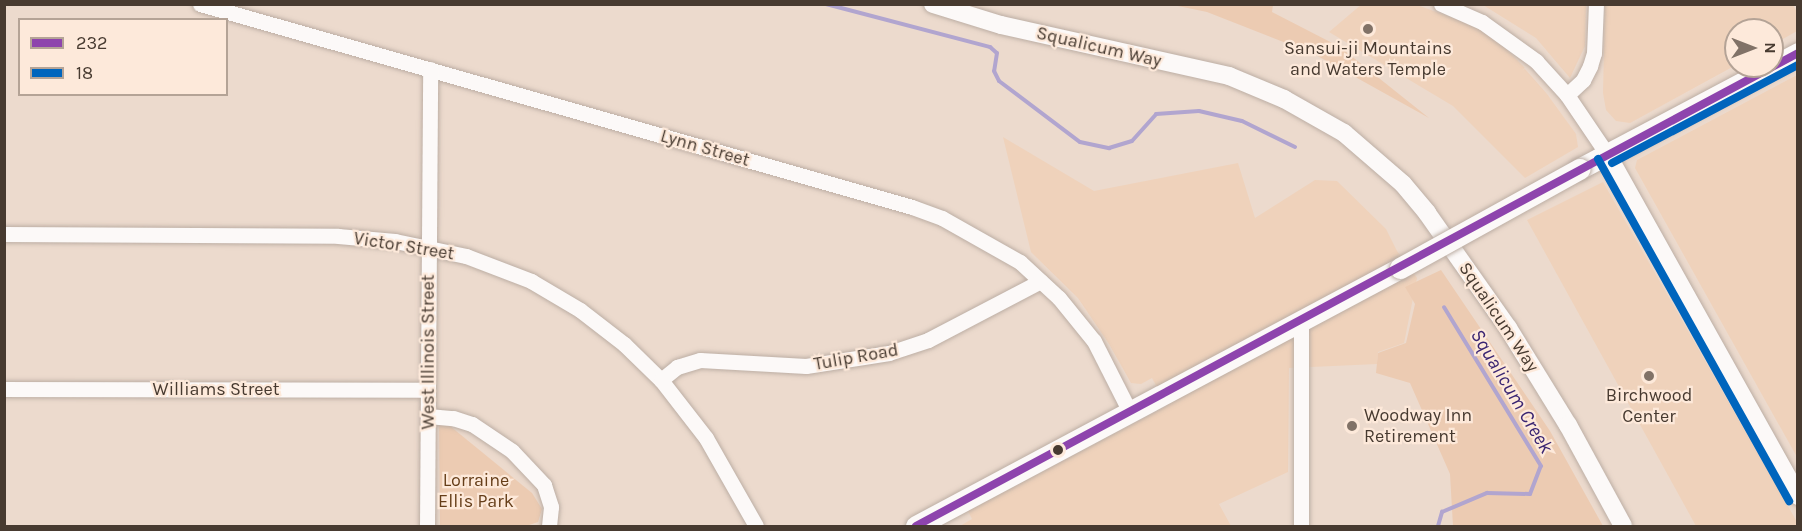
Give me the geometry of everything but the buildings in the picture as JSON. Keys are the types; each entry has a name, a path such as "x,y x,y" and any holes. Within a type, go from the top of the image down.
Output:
{"main road":[{"path":"916,526 1797,53"}],"street":[{"name":"Lynn Street","path":"200,4 912,207 968,231 1020,262 1041,281 1086,330 1130,412"},
{"name":"Squalicum Way","path":"933,4 1001,25 1228,76 1284,99 1344,133 1403,184 1427,213 1520,348 1568,425 1623,526"},
{"path":"1441,4 1482,22 1536,61 1568,95 1607,154 1797,496"},
{"path":"1568,95 1583,80 1590,66 1594,53 1596,4"},
{"name":"West Illinois Street","path":"427,526 430,69"},
{"name":"Victor Street","path":"4,234 339,236 429,246 466,256 531,281 580,310 624,344 661,380 706,438 756,526"},
{"name":"Tulip Road","path":"661,380 677,367 700,360 806,366 889,353 927,340 1041,281"},
{"path":"1301,320 1301,526"},
{"name":"Williams Street","path":"4,389 428,390"},
{"path":"428,416 453,417 472,424 491,435 519,458 544,485 551,507 549,526"}],"shaded area":[{"path":"1362,4 1417,5 1475,26 1501,44 1525,68 1522,70 1525,69 1547,94 1576,134 1578,147 1525,178 1453,106 1329,32"},
{"path":"1483,5 1586,5 1585,46 1570,78 1536,38"},
{"path":"1605,5 1793,5 1797,12 1797,31 1784,38 1784,18 1724,18 1724,72 1630,123 1616,121 1606,110 1603,93"},
{"path":"1797,75 1797,457 1635,168 1637,160"},
{"path":"1003,137 1094,191 1238,163 1255,218 1315,180 1337,181 1386,229 1397,251 1417,278 1404,343 1378,352 1377,364 1289,368 1288,472 1219,504 1231,526 960,526 972,519 968,511 1167,406 1152,378 1141,384 1131,383 1109,344 1078,298 1031,252"},
{"path":"1603,182 1797,522 1797,526 1696,526 1527,220"}],"green space":[{"path":"1173,5 1273,5 1272,12 1340,47 1429,118 1314,54 1207,12"},
{"path":"1441,270 1550,431 1603,526 1453,526 1450,474 1410,383 1376,373 1378,353 1406,343 1415,304 1405,287"},
{"name":"Lorraine Ellis Park","path":"439,417 532,493 542,509 538,522 526,526 440,526"}],"waterway":[{"name":"Squalicum Creek","path":"826,4 990,47 997,53 994,71 999,81 1080,142 1109,148 1132,141 1156,114 1199,111 1242,121 1295,147"},
{"name":"Squalicum Creek","path":"1438,526 1442,512 1487,493 1530,494 1541,466 1444,307"}],"transit line":[{"name":"232","path":"916,526 1798,53"},
{"name":"18","path":"1612,163 1798,65"},
{"name":"18","path":"1598,159 1789,501"}],"place":[{"name":"Sansui-ji Mountains and Waters Temple","path":"1368,29"},
{"name":"Birchwood Center","path":"1649,376"},
{"name":"Woodway Inn Retirement","path":"1352,426"}]}
